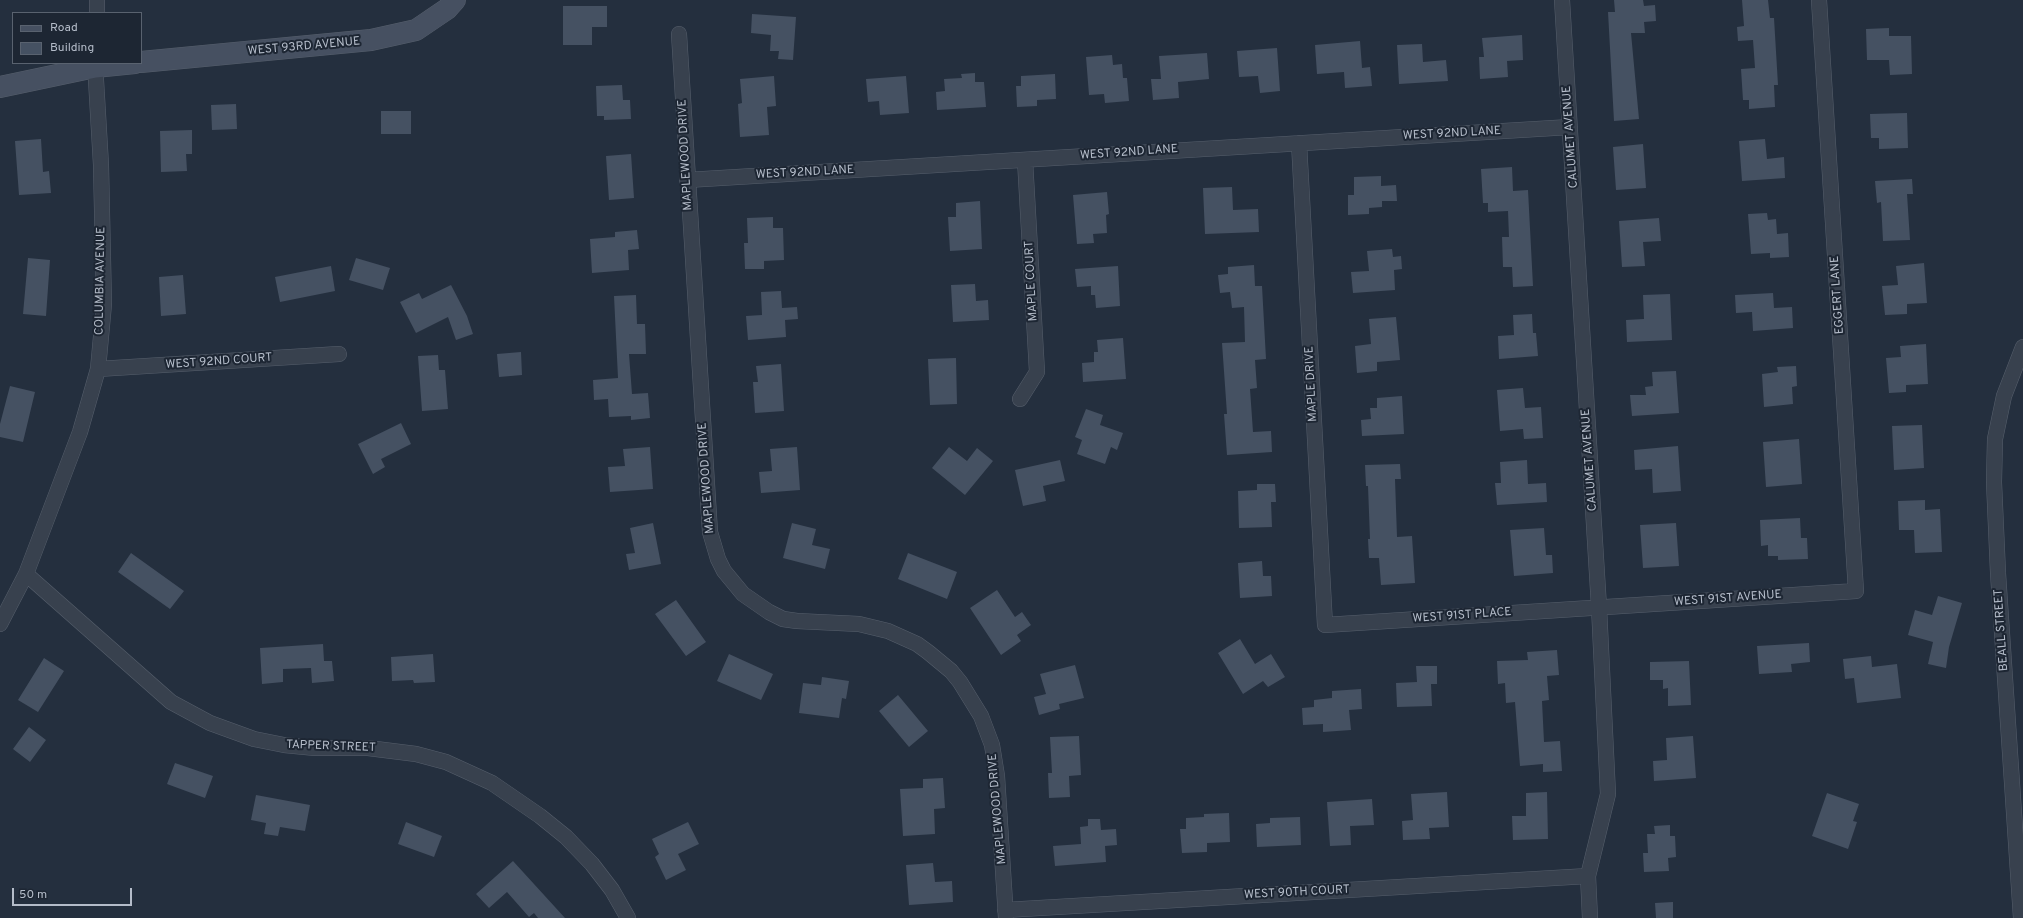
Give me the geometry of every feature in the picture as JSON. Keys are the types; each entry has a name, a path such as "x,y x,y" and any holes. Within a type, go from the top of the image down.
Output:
{"street":[{"path":"96,12 97,0"},
{"name":"WEST 93RD AVENUE","path":"142,62 371,40 416,30 447,9 455,0"},
{"name":"CALUMET AVENUE","path":"1562,0 1599,607 1608,794 1588,876 1590,918"},
{"name":"EGGERT LANE","path":"1820,0 1856,591"},
{"name":"MAPLEWOOD DRIVE","path":"678,34 710,532 718,559 724,571 743,594 769,612 797,621 859,624 888,631 917,644 951,671 960,682 982,716 992,745 997,776 1005,914"},
{"path":"0,87 95,65 115,64"},
{"name":"COLUMBIA AVENUE","path":"0,624 26,574 80,432 98,369 104,304 101,164 95,65"},
{"name":"WEST 92ND LANE","path":"687,180 1570,127"},
{"name":"MAPLE DRIVE","path":"1299,143 1326,625"},
{"name":"MAPLE COURT","path":"1020,399 1036,372 1025,160"},
{"name":"BEALL STREET","path":"2021,918 1998,573 1994,482 1995,439 2004,396 2023,347"},
{"name":"WEST 92ND COURT","path":"98,369 340,354"},
{"name":"TAPPER STREET","path":"26,574 171,702 210,723 254,739 284,745 315,748 362,747 416,754 446,762 492,783 540,816 566,837 592,864 603,878 628,918"},
{"name":"WEST 91ST AVENUE","path":"1599,607 1856,591"},
{"name":"WEST 91ST PLACE","path":"1326,625 1599,607"},
{"name":"WEST 90TH COURT","path":"1005,914 1588,876"}],"building":[{"path":"1614,0 1643,0 1644,6 1655,5 1656,21 1644,22 1645,33 1631,33 1639,119 1614,121 1608,12 1615,12"},
{"path":"1742,0 1768,0 1770,18 1774,18 1778,85 1774,85 1775,107 1749,109 1749,100 1743,100 1741,69 1755,68 1753,40 1738,41 1737,27 1744,26"},
{"path":"563,6 607,6 607,27 592,27 592,45 563,45"},
{"path":"752,14 796,17 793,60 778,59 779,51 770,51 771,35 751,33"},
{"path":"1889,28 1889,36 1911,36 1912,74 1890,75 1889,60 1867,60 1866,29"},
{"path":"1522,35 1523,60 1507,61 1508,77 1480,79 1479,57 1484,57 1482,38"},
{"path":"1360,41 1362,68 1370,67 1372,86 1345,88 1344,72 1317,74 1315,45"},
{"path":"1422,44 1423,62 1446,60 1448,81 1399,84 1397,45"},
{"path":"1277,48 1280,91 1260,93 1258,76 1239,77 1237,51"},
{"path":"1207,53 1209,79 1178,82 1179,98 1153,100 1151,79 1161,79 1159,56"},
{"path":"1112,55 1113,65 1122,64 1123,78 1127,78 1129,101 1105,103 1104,94 1089,95 1086,57"},
{"path":"975,73 975,82 984,82 986,107 937,110 936,92 945,91 944,79 962,78 961,74"},
{"path":"1055,74 1056,99 1037,100 1037,106 1017,107 1016,86 1021,86 1021,76"},
{"path":"774,76 776,106 767,107 769,135 740,137 738,104 742,103 740,79"},
{"path":"906,76 909,113 880,115 879,101 868,102 866,79"},
{"path":"622,85 623,100 630,100 631,119 604,120 604,116 597,116 596,86"},
{"path":"236,104 237,129 212,130 211,105"},
{"path":"381,111 411,111 411,134 381,134"},
{"path":"1907,113 1908,148 1879,149 1879,138 1871,138 1870,114"},
{"path":"192,130 192,154 186,154 187,171 161,172 160,131"},
{"path":"41,139 43,172 49,171 51,193 19,195 15,141"},
{"path":"1765,139 1767,159 1784,157 1785,178 1742,181 1739,141"},
{"path":"1643,144 1646,188 1616,190 1613,147"},
{"path":"631,154 634,198 609,200 606,156"},
{"path":"1512,167 1513,191 1528,190 1533,286 1513,287 1512,267 1503,267 1502,237 1509,237 1508,211 1488,212 1488,203 1483,203 1481,169"},
{"path":"1381,176 1381,186 1396,185 1397,201 1382,201 1382,207 1369,208 1369,214 1348,215 1348,195 1354,195 1354,177"},
{"path":"1912,179 1913,194 1907,194 1910,240 1883,241 1881,202 1877,203 1875,181"},
{"path":"1232,187 1233,210 1258,209 1259,232 1205,234 1203,188"},
{"path":"1107,192 1109,214 1106,215 1107,233 1093,234 1094,243 1077,244 1073,195"},
{"path":"980,201 982,249 950,251 948,217 956,217 956,203"},
{"path":"1767,213 1768,220 1776,219 1777,234 1788,233 1789,257 1770,258 1770,253 1751,254 1748,214"},
{"path":"773,217 773,228 783,228 784,260 764,261 764,269 745,269 744,243 748,243 747,218"},
{"path":"1659,218 1661,241 1643,242 1645,266 1622,267 1619,221"},
{"path":"637,230 639,249 628,250 629,270 592,273 590,239 615,237 615,232"},
{"path":"1392,249 1393,257 1401,256 1402,269 1394,270 1395,290 1353,293 1351,272 1369,271 1367,251"},
{"path":"28,258 50,260 46,316 23,314"},
{"path":"356,258 390,268 383,290 349,280"},
{"path":"1924,263 1927,303 1907,304 1907,314 1885,315 1882,286 1898,285 1896,266"},
{"path":"1254,265 1255,286 1262,286 1266,359 1255,360 1257,388 1250,389 1253,432 1271,431 1272,452 1227,455 1224,414 1227,414 1222,343 1245,342 1244,307 1232,308 1230,292 1220,293 1218,275 1228,274 1228,267"},
{"path":"331,266 335,291 280,302 275,277"},
{"path":"1118,266 1120,306 1096,308 1095,295 1091,295 1091,286 1077,287 1075,269"},
{"path":"183,275 186,314 161,316 159,277"},
{"path":"975,284 976,301 988,300 989,320 953,322 951,285"},
{"path":"451,285 467,316 473,334 456,340 448,317 416,333 400,302 419,293 422,299"},
{"path":"781,291 782,308 797,307 798,319 785,320 786,337 748,340 746,316 762,315 761,292"},
{"path":"1773,293 1774,308 1792,307 1793,328 1753,331 1752,312 1736,313 1735,295"},
{"path":"1670,294 1672,340 1627,342 1626,320 1644,319 1643,295"},
{"path":"636,295 637,324 645,324 646,354 629,354 632,394 648,393 650,418 631,420 631,416 609,417 608,399 594,400 593,380 618,378 614,296"},
{"path":"1532,314 1533,333 1536,333 1538,356 1499,359 1498,336 1514,335 1513,315"},
{"path":"1396,317 1400,360 1377,362 1377,371 1357,373 1355,346 1371,344 1369,319"},
{"path":"1123,338 1126,379 1083,382 1082,363 1094,362 1094,352 1098,352 1097,340"},
{"path":"1926,344 1928,384 1906,385 1906,392 1889,393 1886,358 1901,357 1900,346"},
{"path":"521,352 522,375 499,377 497,354"},
{"path":"438,355 439,370 445,370 448,409 422,411 418,356"},
{"path":"956,358 957,404 930,405 928,359"},
{"path":"781,364 784,411 755,413 753,382 758,382 756,366"},
{"path":"1796,366 1797,386 1792,387 1793,404 1764,407 1762,374 1778,372 1777,367"},
{"path":"1676,371 1679,413 1632,416 1630,395 1646,395 1645,387 1653,386 1652,372"},
{"path":"10,386 35,392 23,442 0,437 0,424"},
{"path":"1523,388 1525,408 1541,407 1543,438 1524,439 1523,429 1500,431 1497,390"},
{"path":"1402,396 1404,434 1362,436 1361,420 1371,419 1370,408 1377,408 1377,398"},
{"path":"1086,409 1103,415 1100,425 1123,433 1117,450 1111,447 1105,464 1077,454 1082,440 1075,437"},
{"path":"401,423 411,444 381,459 385,467 373,474 358,444"},
{"path":"1922,425 1924,468 1894,470 1892,426"},
{"path":"1799,439 1802,484 1766,487 1763,442"},
{"path":"1678,446 1681,491 1653,493 1652,469 1635,470 1634,450"},
{"path":"650,447 653,489 610,492 608,467 625,466 623,449"},
{"path":"797,447 800,490 761,493 759,472 772,471 770,449"},
{"path":"949,447 967,461 977,448 993,461 965,495 932,468"},
{"path":"1060,460 1065,481 1043,486 1046,501 1023,506 1015,470"},
{"path":"1527,460 1528,484 1546,483 1547,502 1497,505 1495,483 1501,483 1500,462"},
{"path":"1400,464 1401,479 1395,479 1397,537 1412,536 1415,583 1381,585 1379,558 1369,558 1368,539 1370,539 1368,486 1366,486 1365,465"},
{"path":"1257,484 1275,484 1276,502 1271,502 1272,527 1239,528 1238,491 1257,490"},
{"path":"1925,500 1925,510 1940,509 1942,552 1915,553 1914,530 1899,530 1898,501"},
{"path":"1800,518 1801,538 1807,538 1808,559 1778,560 1778,556 1768,556 1768,545 1761,546 1760,520"},
{"path":"653,523 661,564 629,570 626,554 635,553 630,528"},
{"path":"792,523 816,529 812,545 830,549 825,569 783,558"},
{"path":"1676,523 1679,566 1643,568 1640,525"},
{"path":"1544,528 1546,555 1552,555 1553,573 1514,576 1510,530"},
{"path":"131,553 184,591 170,609 118,572"},
{"path":"908,553 957,572 947,599 898,579"},
{"path":"1262,561 1263,576 1271,576 1272,596 1240,598 1238,563"},
{"path":"997,590 1015,617 1022,612 1031,625 1017,635 1021,641 1001,655 970,608"},
{"path":"1938,596 1962,603 1949,647 1946,668 1928,664 1933,642 1908,635 1915,610 1932,615"},
{"path":"676,600 706,642 686,656 655,614"},
{"path":"1240,639 1255,664 1271,654 1285,677 1268,687 1263,681 1243,694 1218,653"},
{"path":"1809,643 1810,662 1791,664 1792,672 1759,674 1757,646"},
{"path":"323,644 324,661 332,661 334,681 312,683 311,668 283,669 283,682 262,684 260,648"},
{"path":"1557,650 1559,675 1547,676 1549,700 1542,701 1544,742 1560,741 1562,771 1543,772 1543,764 1520,766 1515,702 1506,703 1505,683 1498,684 1497,661 1528,660 1527,652"},
{"path":"433,654 435,682 414,683 413,680 392,681 391,657"},
{"path":"729,654 773,674 761,700 717,681"},
{"path":"1871,656 1872,667 1897,664 1901,698 1857,703 1854,678 1845,679 1843,659"},
{"path":"44,658 64,671 38,712 18,700"},
{"path":"1689,661 1691,705 1668,706 1668,688 1663,689 1663,680 1650,680 1650,662"},
{"path":"1075,665 1084,698 1059,704 1060,709 1039,715 1034,697 1046,694 1040,674"},
{"path":"1416,666 1437,666 1437,684 1431,684 1432,706 1397,707 1396,683 1417,682"},
{"path":"822,677 849,681 846,699 842,698 839,718 799,713 803,683 821,685"},
{"path":"1361,689 1362,709 1349,710 1351,730 1323,732 1323,724 1303,725 1302,708 1314,707 1314,700 1332,698 1332,691"},
{"path":"898,695 928,731 909,747 879,711"},
{"path":"29,727 46,740 30,762 13,749"},
{"path":"1079,736 1081,775 1069,776 1070,797 1049,798 1048,773 1052,773 1050,737"},
{"path":"1693,736 1696,778 1654,781 1653,761 1667,760 1666,738"},
{"path":"175,763 213,776 205,798 167,784"},
{"path":"943,778 945,808 934,809 935,834 903,836 900,789 923,788 923,779"},
{"path":"1447,792 1449,827 1429,828 1430,839 1403,840 1402,821 1413,820 1411,794"},
{"path":"1547,792 1548,839 1513,840 1512,816 1526,816 1526,793"},
{"path":"1827,793 1859,804 1853,821 1857,822 1848,849 1812,836"},
{"path":"256,795 310,805 305,831 280,827 278,836 264,834 266,823 251,820"},
{"path":"1372,799 1374,825 1350,826 1351,845 1330,846 1327,802"},
{"path":"1229,813 1230,842 1207,843 1207,852 1182,853 1180,829 1186,829 1186,818 1204,817 1204,814"},
{"path":"1300,817 1301,845 1257,847 1256,824 1270,823 1270,818"},
{"path":"1088,819 1100,819 1101,830 1116,829 1117,845 1105,846 1106,862 1055,866 1053,846 1081,844 1080,827 1088,826"},
{"path":"406,822 442,836 434,857 398,844"},
{"path":"688,822 699,844 678,854 686,870 666,880 655,857 659,854 652,839"},
{"path":"1670,825 1670,836 1675,836 1676,857 1668,858 1669,871 1644,872 1643,853 1648,853 1647,834 1655,834 1654,826"},
{"path":"513,861 565,918 538,918 534,913 529,917 507,892 489,908 476,894"},
{"path":"933,863 935,882 952,881 953,902 909,905 906,865"},
{"path":"1673,902 1673,918 1656,918 1655,903"}]}
